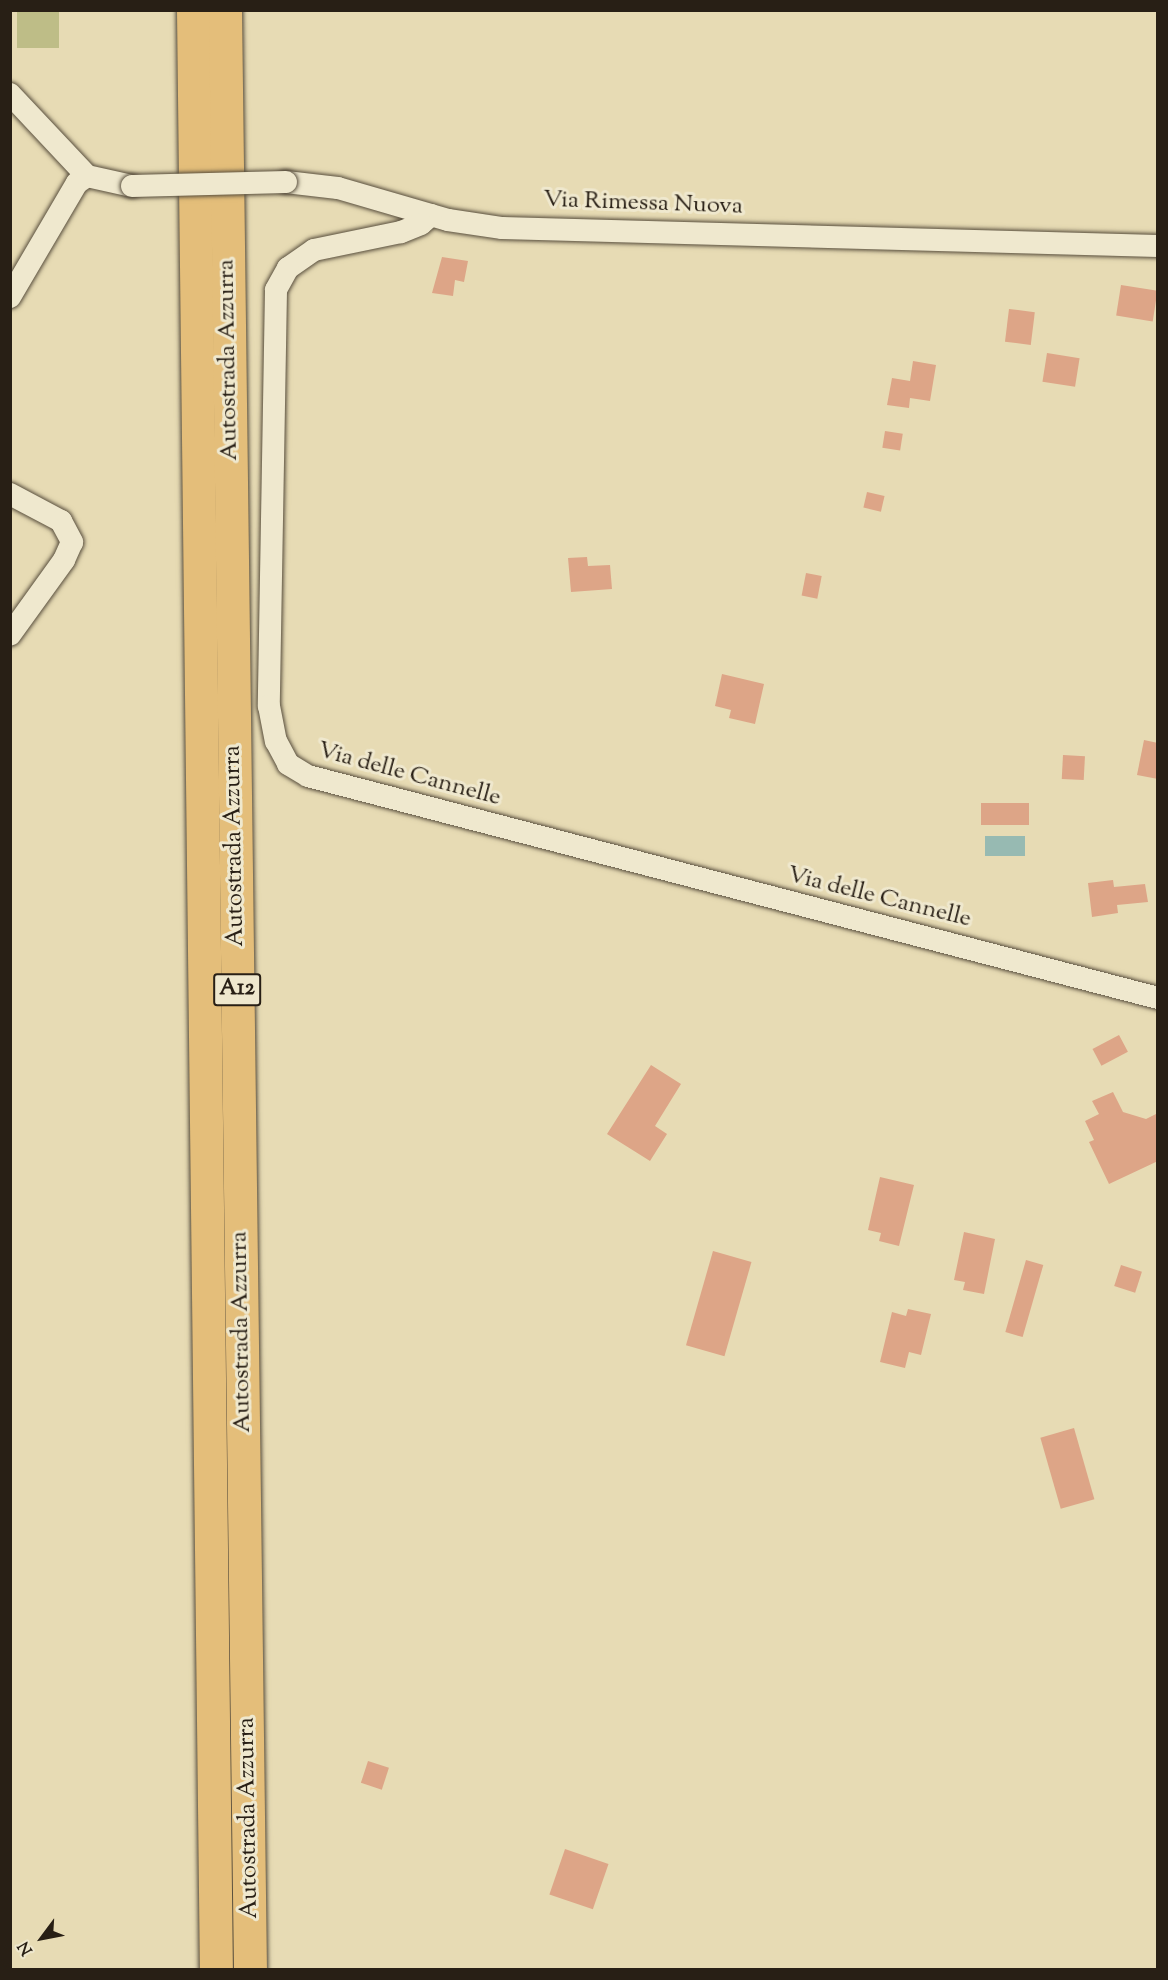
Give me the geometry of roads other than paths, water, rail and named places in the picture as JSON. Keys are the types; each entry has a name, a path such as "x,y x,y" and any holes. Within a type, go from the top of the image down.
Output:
{"highway":[{"name":"Autostrada Azzurra","path":"193,10 216,1970"},
{"name":"Autostrada Azzurra","path":"225,10 250,1970"}],"street":[{"path":"10,94 87,176 64,202 10,297"},
{"name":"Via Rimessa Nuova","path":"87,176 132,186 286,182 338,188 431,215 502,228 1158,246"},
{"name":"Via delle Cannelle","path":"431,215 409,229 314,250 288,268 276,290 269,706 276,741 288,764 308,776 1158,998"},
{"path":"10,494 61,521 72,542 64,560 10,635"}],"water":[{"path":"985,836 1025,836 1025,856 985,856"}]}
